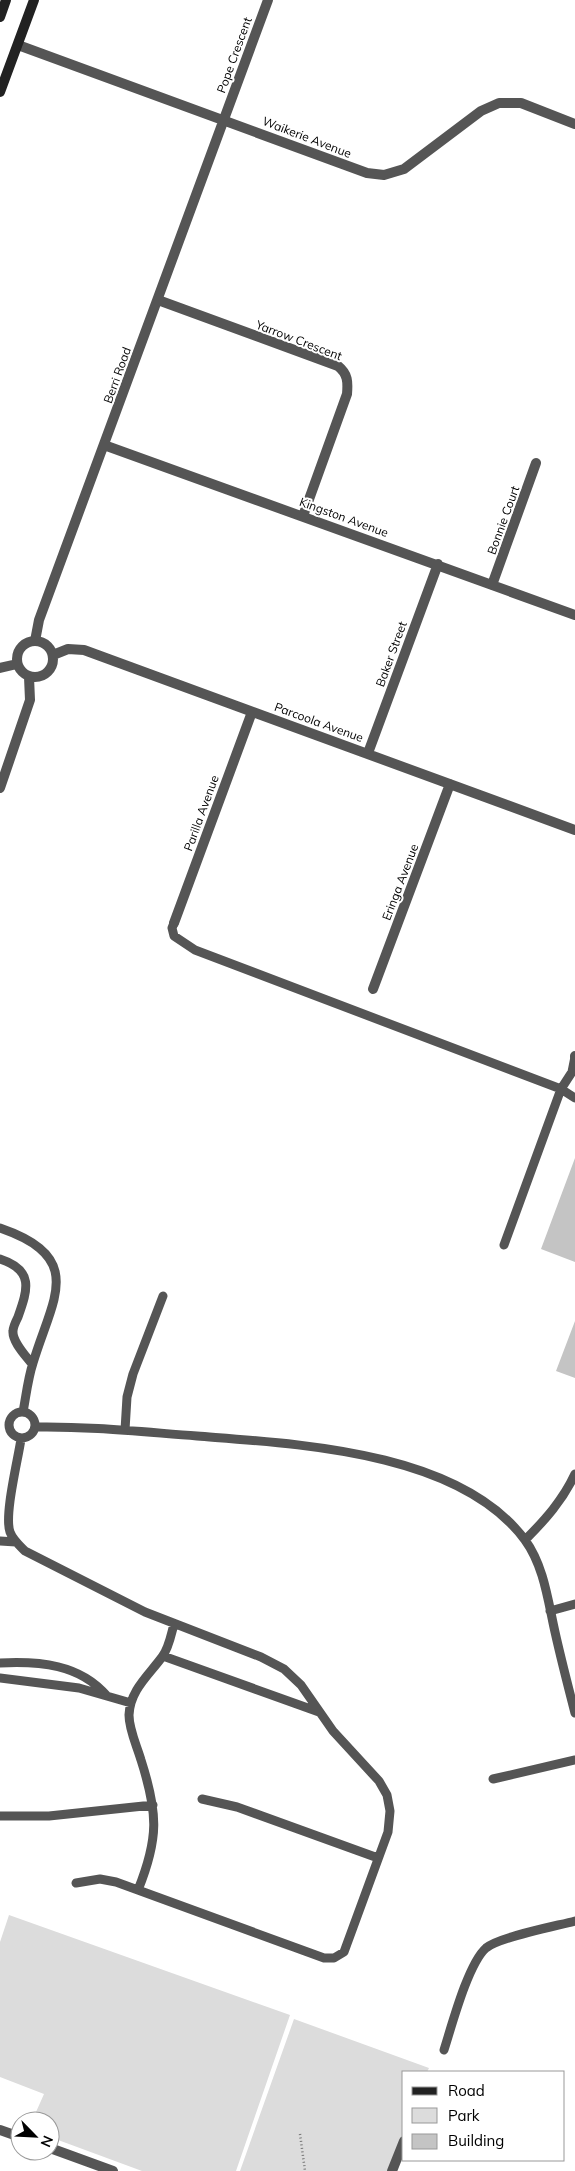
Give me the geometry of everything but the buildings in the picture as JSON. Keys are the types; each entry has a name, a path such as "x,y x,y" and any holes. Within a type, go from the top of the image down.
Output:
{"main road":[{"path":"0,17 6,0"},
{"path":"0,92 34,0"}],"street":[{"name":"Pope Crescent","path":"224,119 268,0"},
{"name":"Waikerie Avenue","path":"18,45 367,173 384,175 404,169 481,111 498,103 521,103 575,124"},
{"name":"Berri Road","path":"35,641 39,620 224,119"},
{"name":"Yarrow Crescent","path":"158,300 338,366 345,372 348,382 347,394 303,516"},
{"name":"Kingston Avenue","path":"104,445 575,615"},
{"name":"Bonnie Court","path":"492,585 536,463"},
{"name":"Baker Street","path":"368,753 438,564"},
{"path":"35,641 47,645 53,655 53,662 49,671 38,677 29,677 23,673 17,664 18,651 24,645 35,641"},
{"name":"Parcoola Avenue","path":"53,655 68,650 84,650 575,830"},
{"path":"0,668 17,664"},
{"path":"0,788 30,700 29,677"},
{"name":"Parilla Avenue","path":"174,922 252,712"},
{"name":"Eringa Avenue","path":"373,989 450,784"},
{"path":"392,2171 402,2146"},
{"path":"60,2152 113,2171"}],"lane":[{"path":"174,922 172,928 174,936 194,950 561,1089 575,1098"},
{"path":"504,1245 561,1089 572,1072 575,1056"},
{"path":"0,1228 22,1235 36,1244 56,1272 57,1290 32,1364 23,1412"},
{"path":"0,1259 14,1264 22,1270 26,1282 26,1294 12,1331 14,1339 32,1364"},
{"path":"125,1430 127,1397 133,1374 163,1296"},
{"path":"23,1412 31,1415 35,1428 30,1435 22,1438 13,1436 4,1426 11,1417 23,1412"},
{"path":"35,1428 75,1427 125,1430 344,1450 394,1463 458,1486 480,1497 504,1516 525,1540 536,1559 544,1583 575,1713"},
{"path":"22,1438 9,1513 10,1531 16,1542 25,1551 145,1612 262,1657 284,1669 301,1684 319,1712 379,1780 387,1795 390,1811 388,1832 344,1952 334,1958 324,1958 138,1890 100,1879 76,1883"},
{"path":"525,1540 562,1498 575,1474"},
{"path":"0,1541 16,1542"},
{"path":"550,1611 575,1604"},
{"path":"138,1890 150,1858 155,1831 152,1805 129,1717 131,1703 145,1676 162,1656 174,1624"},
{"path":"162,1656 319,1712"},
{"path":"0,1663 50,1664 76,1672 98,1686 107,1696"},
{"path":"0,1678 79,1688 131,1703"},
{"path":"492,1779 575,1760"},
{"path":"202,1799 237,1807 378,1858"},
{"path":"0,1816 49,1816 152,1805"},
{"path":"444,2050 474,1964 487,1947 507,1939 575,1921"}],"path":[{"path":"300,2134 304,2171"}],"green space":[{"path":"9,1915 290,2015 236,2171 142,2171 60,2141 60,2111 36,2111 44,2094 0,2077 0,1942"},
{"path":"294,2019 429,2068 428,2071 402,2071 402,2137 388,2171 240,2171"}]}
